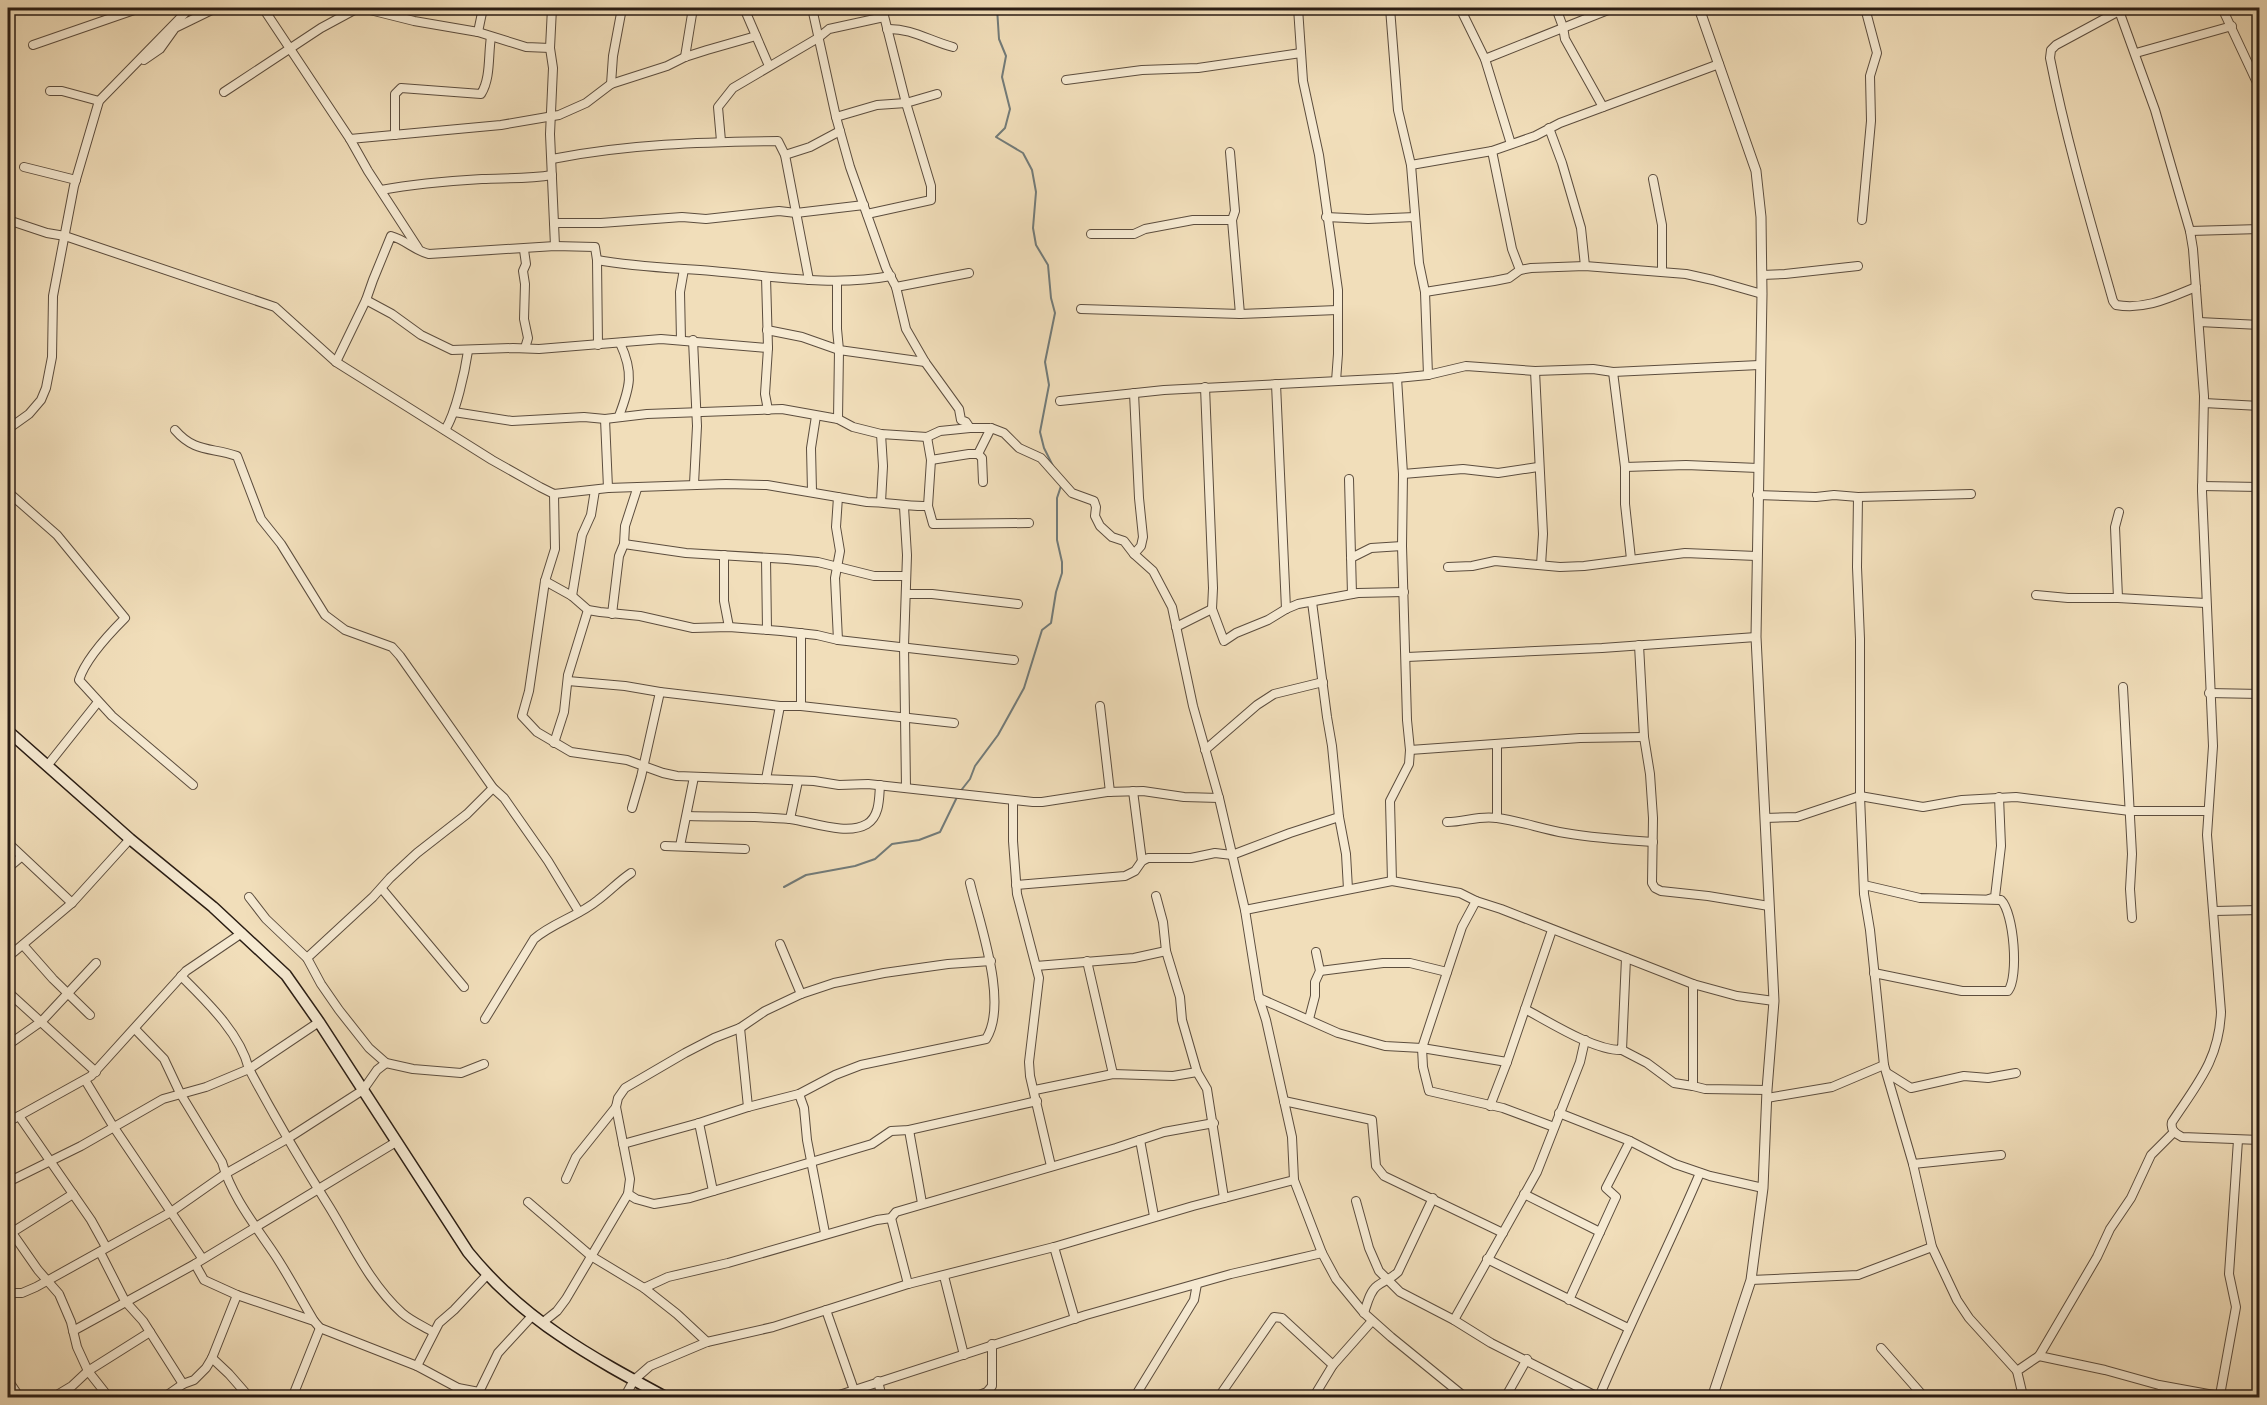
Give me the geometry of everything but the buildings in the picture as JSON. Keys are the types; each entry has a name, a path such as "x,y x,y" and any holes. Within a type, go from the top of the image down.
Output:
{"main road":[{"path":"8,731 130,839 242,933 286,975 468,1252 487,1275 531,1316 603,1364 667,1398"}],"street":[{"path":"33,45 140,8"},
{"path":"186,9 128,73 160,49 175,28 216,8"},
{"path":"263,8 350,139 421,252"},
{"path":"224,92 321,28 360,8 414,21 478,32 526,46 550,48"},
{"path":"478,32 483,8"},
{"path":"552,8 550,48 553,68 550,134 555,246"},
{"path":"611,84 613,56 622,8"},
{"path":"685,57 693,8"},
{"path":"744,8 769,66"},
{"path":"812,8 840,131 865,210 886,268 896,286 906,329 925,362 959,409 961,420 966,422 970,428"},
{"path":"554,223 601,223 682,217 706,219 779,211 796,213 865,210 931,200 931,186 906,103 882,8"},
{"path":"1298,8 1303,81 1319,155 1338,290 1336,381"},
{"path":"1390,8 1398,111 1411,165 1425,292 1428,375"},
{"path":"1460,8 1485,59 1497,105 1511,144"},
{"path":"1556,8 1570,50 1603,107"},
{"path":"1485,59 1613,8"},
{"path":"1699,8 1756,171 1761,217 1762,294 1756,637 1774,1001 1763,1188 1751,1280 1713,1398"},
{"path":"1862,220 1871,121 1870,76 1877,53 1865,8"},
{"path":"2222,8 2259,89"},
{"path":"8,429 29,414 41,400 46,388 52,357 52,303 76,180 99,101 186,9"},
{"path":"2196,287 2160,302 2133,308 2116,305 2099,254 2070,140 2062,118 2050,58 2051,50 2056,45 2119,9 2155,111 2190,231 2196,287 2199,322 2204,403 2202,486 2205,603 2213,746 2207,811 2208,860 2220,985 2221,1026 2212,1060 2172,1122 2174,1132 2182,1137 2259,1140"},
{"path":"721,141 718,107 733,88 818,38 829,29 884,17"},
{"path":"2136,53 2232,26"},
{"path":"887,29 901,28 936,43 953,47"},
{"path":"350,139 501,125 552,116 571,111 586,103 611,84 667,66 685,57 756,36"},
{"path":"395,135 395,94 401,88 481,93 487,79 488,53 492,37"},
{"path":"1066,80 1142,70 1198,68 1301,53"},
{"path":"1411,165 1492,151 1535,136 1549,128 1691,72 1719,64"},
{"path":"50,91 62,91 99,101"},
{"path":"836,117 877,105 906,103 937,94"},
{"path":"1549,128 1581,228 1585,266"},
{"path":"785,155 810,147 840,131"},
{"path":"552,159 642,145 778,141 785,155 809,280"},
{"path":"1492,151 1512,249 1520,270"},
{"path":"1230,152 1235,211 1232,220 1240,314"},
{"path":"24,167 76,180"},
{"path":"381,190 466,180 530,179 552,175"},
{"path":"1653,179 1662,225 1662,271"},
{"path":"1326,217 1368,219 1415,217"},
{"path":"8,220 275,307 336,362 501,465 554,494 608,488 637,489 694,484 767,485 904,507 928,506"},
{"path":"1091,234 1134,234 1145,229 1192,220 1232,220"},
{"path":"2190,231 2259,229"},
{"path":"336,362 366,300 392,236 421,252 451,254 555,246 594,247 597,260 598,345"},
{"path":"524,250 526,264 523,271 524,319 528,339 525,348"},
{"path":"597,260 625,265 809,280 837,281 891,276"},
{"path":"1425,292 1501,280 1509,278 1520,270 1585,266 1662,271 1713,280 1762,294"},
{"path":"1762,275 1858,266"},
{"path":"681,340 680,292 684,269"},
{"path":"896,286 969,273"},
{"path":"766,277 768,348 765,386 768,410"},
{"path":"837,281 838,419"},
{"path":"366,300 434,343 452,350 539,349 661,339 768,348"},
{"path":"1081,309 1240,314 1337,310"},
{"path":"2199,322 2259,325"},
{"path":"767,330 802,337 839,350 925,362"},
{"path":"693,340 696,412 694,484"},
{"path":"619,416 629,392 629,368 620,343"},
{"path":"445,430 454,412 468,351"},
{"path":"1060,400 1205,387 1397,378 1428,375 1466,366 1535,371 1593,369 1613,372 1759,364"},
{"path":"1535,371 1543,534 1541,565"},
{"path":"1613,372 1625,467 1625,504 1631,559"},
{"path":"1392,881 1390,801 1409,764 1410,750 1407,720 1407,657 1402,546 1403,474 1397,378"},
{"path":"1276,384 1286,609"},
{"path":"1205,387 1212,609 1224,641 1286,609 1352,594 1404,592"},
{"path":"1134,393 1143,537 1141,546 1134,554"},
{"path":"2204,403 2259,406"},
{"path":"454,412 512,421 584,417 605,419 619,416 768,410 798,411 838,419 852,427 882,434 927,437 940,431 991,428 1004,433 1019,448 1041,459 1072,493 1094,501 1095,516 1100,526 1112,537 1124,541 1134,554 1153,571 1172,607 1193,706 1219,798 1245,910 1259,998 1292,1137 1294,1180 1322,1253 1336,1279 1364,1313 1466,1398"},
{"path":"812,491 812,448 816,416"},
{"path":"605,419 608,488"},
{"path":"978,454 991,428"},
{"path":"175,430 184,441 201,449 237,456 261,519 281,544 326,615 345,630 385,643 400,656 493,788 504,798 549,861 579,912"},
{"path":"881,502 882,434"},
{"path":"927,437 931,460 928,506 933,524 1029,523"},
{"path":"931,460 978,454 982,458 983,482"},
{"path":"1625,467 1686,465 1758,468"},
{"path":"1403,474 1464,469 1498,473 1538,467"},
{"path":"1349,479 1352,594"},
{"path":"2202,486 2259,487"},
{"path":"572,596 582,535 591,515 595,489"},
{"path":"612,614 625,526 637,489"},
{"path":"8,492 57,535 125,618 113,629 81,671 79,680 98,702 194,785"},
{"path":"554,494 555,549 545,581 529,691 522,716 537,732 571,752 627,760 663,774 906,787 1013,801 1042,802 1133,791 1184,797 1219,798"},
{"path":"1757,495 1858,497 1971,494"},
{"path":"838,497 836,527 840,551 835,578 838,640"},
{"path":"1858,497 1857,567 1863,885 1886,1069 1913,1164 1932,1247 1957,1300 1969,1318 2017,1371 2022,1392 2019,1398"},
{"path":"904,507 907,555 904,646 906,787"},
{"path":"2118,598 2115,526 2119,512"},
{"path":"624,544 686,553 818,562 874,576 906,576"},
{"path":"1351,558 1371,548 1402,546"},
{"path":"1448,567 1472,566 1495,561 1584,566 1685,553 1756,556"},
{"path":"723,555 724,601 729,627"},
{"path":"766,558 766,630"},
{"path":"545,581 572,596 588,610 640,616 693,628 729,627 801,633 838,640 1014,660"},
{"path":"907,594 932,594 1018,604"},
{"path":"2036,595 2205,603"},
{"path":"1312,602 1332,746 1339,817 1346,854 1348,889"},
{"path":"1176,627 1212,609"},
{"path":"555,743 564,712 568,675 588,610"},
{"path":"801,633 801,706"},
{"path":"1407,657 1756,637"},
{"path":"1639,645 1644,737 1650,774 1652,882 1655,888 1661,891 1769,906"},
{"path":"568,681 780,706 801,706 954,723"},
{"path":"1205,750 1257,705 1274,694 1323,682"},
{"path":"2123,687 2132,854 2130,888 2132,918"},
{"path":"632,808 660,692"},
{"path":"2209,693 2259,694"},
{"path":"47,766 98,702"},
{"path":"766,778 780,706"},
{"path":"1100,706 1110,792"},
{"path":"1410,750 1580,738 1644,737"},
{"path":"1497,744 1497,818"},
{"path":"680,846 688,816 694,777"},
{"path":"790,819 798,781"},
{"path":"688,816 790,819 841,828 866,825 876,814 880,785"},
{"path":"307,958 417,853 467,814 493,788"},
{"path":"1133,791 1142,861"},
{"path":"1765,818 1797,817 1860,796 1923,807 1962,800 2000,797 2047,799 2130,811 2207,811"},
{"path":"1988,900 1995,897 2001,846 2000,797"},
{"path":"1013,801 1013,841 1021,915 1039,978 1029,1062 1051,1166"},
{"path":"1017,885 1125,876 1135,871 1142,861 1148,858 1233,855 1290,832 1339,817"},
{"path":"1447,822 1459,822 1475,817 1497,818 1563,833 1653,842"},
{"path":"8,957 72,903 130,839"},
{"path":"8,843 72,903"},
{"path":"665,846 745,849"},
{"path":"8,868 21,856"},
{"path":"484,1019 534,939 542,932 598,900 631,873"},
{"path":"1245,910 1392,881 1443,889 1460,893 1693,984 1737,996 1774,1001"},
{"path":"623,1144 799,1094 835,1075 861,1065 986,1039 992,1024 991,961 970,883"},
{"path":"1863,885 1920,898 2001,900 2008,912 2014,964 2010,990 2006,992 1962,991 1874,973"},
{"path":"382,888 464,987"},
{"path":"1156,896 1166,951 1180,997 1182,1020 1197,1072 1207,1089 1224,1198"},
{"path":"249,897 272,925 307,958 339,1010 369,1048 386,1063 413,1069 455,1073 467,1072 484,1064"},
{"path":"1476,901 1462,927 1422,1048 1423,1067 1429,1091 1503,1108 1554,1127"},
{"path":"2214,911 2259,910"},
{"path":"1490,1106 1552,930"},
{"path":"8,1122 96,1072 181,976 242,933"},
{"path":"780,944 801,994"},
{"path":"23,945 53,980 90,1015"},
{"path":"1036,966 1134,958 1166,951"},
{"path":"1309,1019 1315,996 1315,982 1320,971 1316,951"},
{"path":"1622,1050 1626,958"},
{"path":"542,1323 562,1305 628,1194 630,1179 616,1107 618,1098 625,1088 714,1038 740,1028 758,1015 801,994 834,983 884,973 948,964 991,961"},
{"path":"1087,961 1113,1074"},
{"path":"8,1044 42,1021 96,963"},
{"path":"1320,971 1383,963 1410,963 1447,972"},
{"path":"181,976 216,1012 237,1043 287,1139 354,1251 384,1294 404,1315 433,1332"},
{"path":"1693,984 1693,1086"},
{"path":"8,992 96,1072"},
{"path":"1259,998 1338,1033 1385,1046 1422,1048 1507,1062"},
{"path":"1525,1009 1611,1051 1622,1050 1647,1063 1674,1083 1705,1089 1767,1094 1832,1088 1886,1069"},
{"path":"8,1182 51,1162 163,1099 206,1087 249,1069 319,1022"},
{"path":"740,1028 748,1107"},
{"path":"135,1029 164,1059 180,1093 222,1162 225,1173 254,1226 317,1324"},
{"path":"1454,1320 1537,1172 1580,1062 1585,1040"},
{"path":"8,1293 22,1293 47,1281 171,1212 225,1173 287,1139 363,1090 377,1070 386,1063"},
{"path":"1886,1069 1911,1088 1964,1076 1988,1078 2016,1073"},
{"path":"1035,1090 1113,1074 1173,1076 1197,1072"},
{"path":"85,1080 113,1126 202,1258"},
{"path":"799,1094 804,1108 811,1164 825,1233"},
{"path":"628,1194 654,1204 690,1198 811,1164 872,1144 891,1131 909,1130 1037,1101"},
{"path":"1284,1101 1372,1120 1378,1171 1384,1176 1503,1233"},
{"path":"566,1179 576,1157 616,1107"},
{"path":"1559,1113 1630,1141 1700,1173 1763,1188"},
{"path":"19,1116 73,1194 103,1249 125,1301 150,1332 183,1384"},
{"path":"699,1123 713,1191"},
{"path":"644,1288 668,1277 728,1263 825,1233 891,1218 896,1212 922,1203 963,1193 1164,1132 1214,1123"},
{"path":"909,1130 922,1203"},
{"path":"2017,1371 2039,1356 2097,1257 2110,1229 2131,1198 2151,1155 2174,1132"},
{"path":"1140,1140 1154,1216"},
{"path":"2220,1395 2236,1306 2229,1274 2238,1140"},
{"path":"1569,1300 1616,1197 1606,1188 1630,1141"},
{"path":"73,1331 195,1264 254,1226 396,1142"},
{"path":"1913,1164 2001,1155"},
{"path":"1356,1201 1371,1253 1379,1271 1401,1292 1491,1342 1600,1397 1628,1328 1666,1253 1700,1173"},
{"path":"624,1398 634,1380 650,1366 707,1342 773,1327 908,1284 1054,1247 1154,1216 1294,1180"},
{"path":"73,1194 9,1230 59,1294 77,1347 88,1371 107,1395"},
{"path":"1524,1194 1600,1232"},
{"path":"1364,1313 1372,1291 1378,1285 1389,1281 1398,1272 1433,1198"},
{"path":"528,1202 591,1256 644,1288 707,1342"},
{"path":"891,1218 908,1284"},
{"path":"1054,1247 1074,1319"},
{"path":"1751,1280 1858,1275 1932,1247"},
{"path":"830,1398 1074,1319 1231,1274 1322,1253"},
{"path":"1487,1259 1628,1328"},
{"path":"195,1264 204,1280 237,1295 317,1324 417,1366 458,1388 479,1392 490,1398"},
{"path":"417,1366 433,1332 445,1316 454,1310 487,1275"},
{"path":"944,1276 964,1355"},
{"path":"1134,1398 1194,1300 1197,1284"},
{"path":"163,1398 200,1375 212,1358 237,1295"},
{"path":"826,1310 854,1390"},
{"path":"479,1392 498,1353 531,1316"},
{"path":"1218,1398 1274,1317 1282,1318 1334,1365"},
{"path":"1312,1398 1334,1365 1372,1321"},
{"path":"297,1398 294,1393 317,1324"},
{"path":"57,1396 88,1371 150,1332"},
{"path":"972,1398 987,1392 992,1386 992,1344"},
{"path":"1881,1348 1925,1398"},
{"path":"2039,1356 2105,1370 2158,1385 2230,1398"},
{"path":"212,1358 250,1398"},
{"path":"1505,1398 1527,1359"},
{"path":"8,1380 20,1398"},
{"path":"878,1381 882,1398"},
{"path":"453,1398 458,1388"}],"waterway":[{"path":"997,8 999,39 1006,56 1002,77 1010,109 1005,128 996,137 1023,153 1032,170 1036,192 1033,228 1036,245 1048,265 1055,313 1045,362 1049,385 1040,432 1044,448 1054,468"},
{"path":"784,887 806,875 855,866 875,859 892,844 919,840 940,832 959,793 998,735 1024,688 1042,630 1051,623 1062,573 1057,540 1057,498 1061,486"}]}
